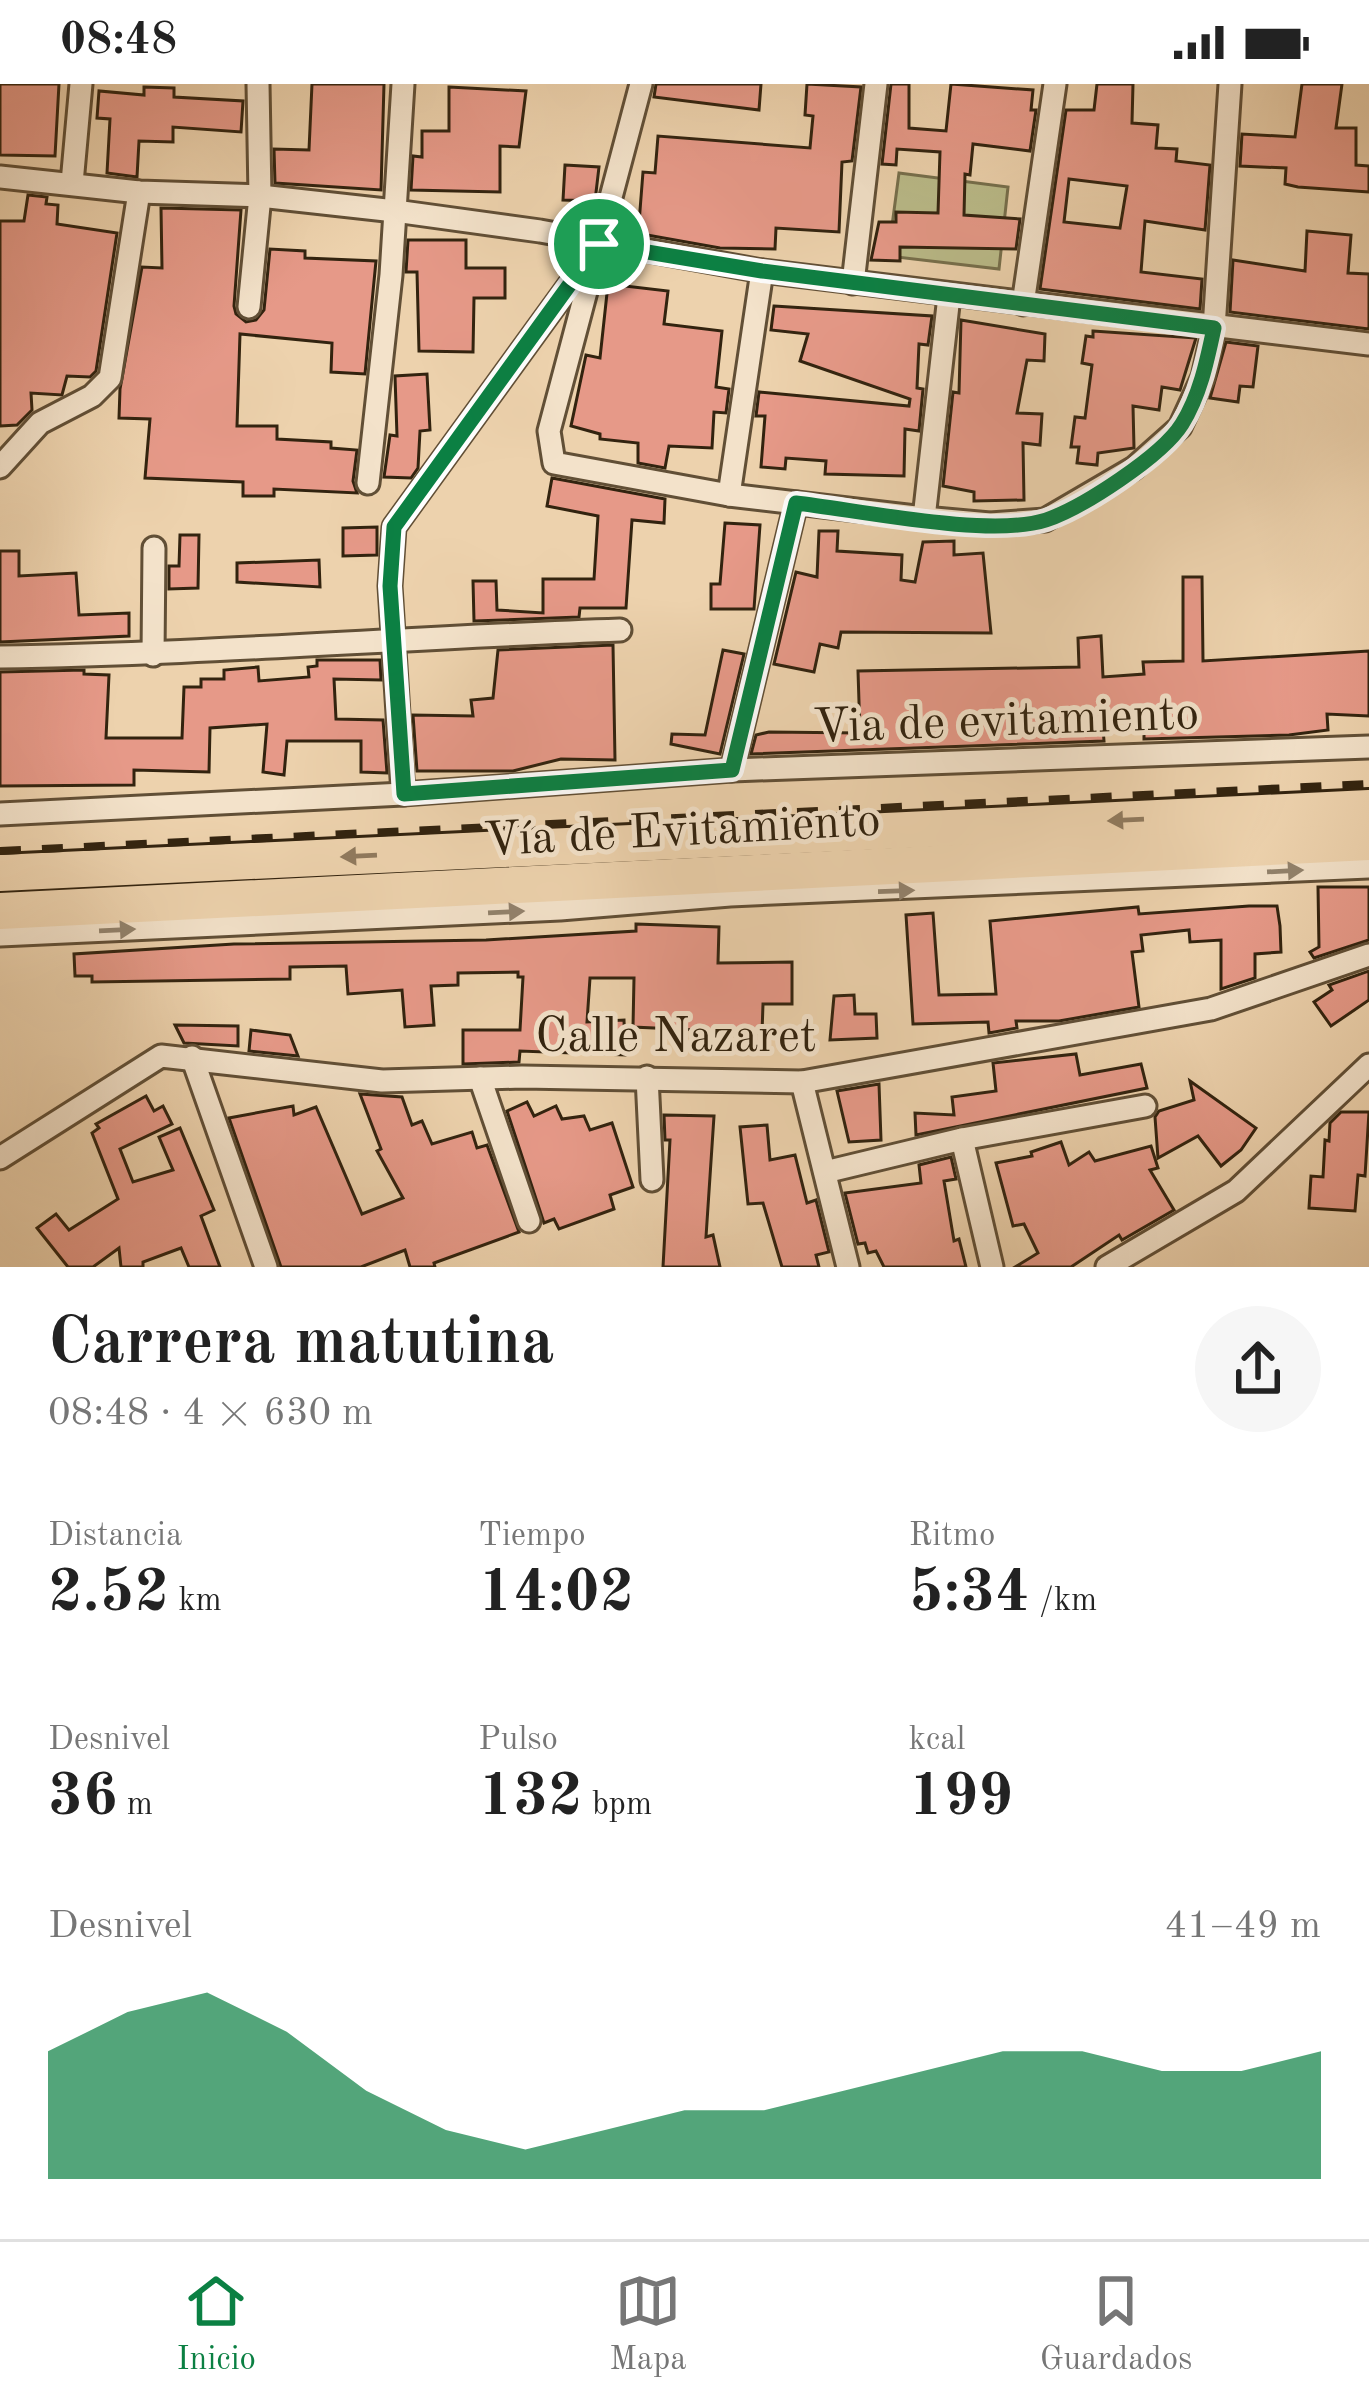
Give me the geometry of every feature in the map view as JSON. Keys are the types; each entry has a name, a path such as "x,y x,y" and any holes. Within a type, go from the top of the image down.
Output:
{"highway":[{"name":"Vía de Evitamiento","path":"0,873 1369,808"},
{"name":"Vía de Evitamiento","path":"0,911 1369,842"}],"street":[{"path":"72,183 80,84"},
{"path":"248,307 260,196 258,84"},
{"path":"368,483 403,84"},
{"path":"641,84 549,431 554,463 730,496 990,524 1045,520 1134,468 1180,427 1204,377 1214,328 1230,84"},
{"path":"854,283 876,84"},
{"path":"1022,304 1055,84"},
{"path":"0,178 139,192 260,196 395,211 540,231 762,271 1369,344"},
{"path":"0,467 40,423 92,396 110,378 139,192"},
{"path":"404,794 392,638 394,527 599,244"},
{"path":"730,496 762,271"},
{"path":"924,518 949,296"},
{"path":"732,770 796,503"},
{"path":"153,655 154,548"},
{"path":"0,657 153,655 392,638 620,630"},
{"name":"Via de evitamiento","path":"0,814 404,794 732,770 1369,747"},
{"path":"0,935 560,909 730,895 1369,867"},
{"name":"Calle Nazaret","path":"0,1157 161,1056 382,1081 647,1077 802,1082 1211,1009 1369,956"},
{"path":"192,1057 266,1267"},
{"path":"1107,1267 1236,1191 1369,1065"},
{"path":"647,1077 652,1180"},
{"path":"480,1078 529,1221"},
{"path":"802,1082 848,1267"},
{"path":"826,1172 962,1139 1145,1106"},
{"path":"962,1139 992,1267"}],"green space":[{"path":"899,173 1008,187 999,269 888,256"}],"building":[{"path":"0,84 59,84 55,156 0,155"},
{"path":"312,84 384,84 381,190 275,183 274,149 309,150"},
{"path":"656,84 761,84 759,110 654,97"},
{"path":"807,84 861,87 852,161 842,162 839,232 776,228 775,249 720,248 619,230 620,221 639,223 643,172 655,173 658,136 810,148 813,116 805,115"},
{"path":"891,84 909,84 909,128 946,131 951,84 1033,90 1031,110 1036,110 1030,151 973,144 970,175 965,174 964,215 1020,219 1016,249 900,247 900,261 871,260 879,222 896,222 896,212 938,213 940,152 897,149 896,165 882,164"},
{"path":"1097,84 1133,84 1132,123 1158,125 1156,148 1177,149 1176,161 1210,165 1205,230 1145,221 1141,272 1202,279 1200,309 1040,289 1066,110 1094,110","holes":["1069,179 1127,186 1120,228 1064,222"]},
{"path":"1302,84 1342,84 1336,128 1356,128 1356,165 1369,166 1369,192 1298,187 1285,184 1286,168 1240,166 1242,134 1295,137"},
{"path":"144,87 174,88 174,97 243,101 241,132 173,127 173,142 139,141 137,177 107,173 110,119 97,118 99,91 144,95"},
{"path":"449,87 526,91 519,147 500,146 500,192 411,190 413,156 422,157 422,131 449,131"},
{"path":"565,165 599,167 595,201 563,200"},
{"path":"28,195 47,197 46,204 58,205 57,224 117,233 96,371 90,377 67,376 62,395 31,393 32,410 17,425 0,426 0,221 24,221"},
{"path":"161,208 241,210 234,306 246,322 256,320 264,310 270,249 305,251 305,258 376,261 365,374 331,372 332,343 240,334 237,426 277,426 277,439 331,442 331,448 357,450 353,481 357,493 274,489 274,496 243,496 243,482 145,478 150,419 119,418 120,389 142,267 162,268"},
{"path":"1307,231 1351,235 1348,273 1369,274 1369,329 1230,312 1233,260 1305,271"},
{"path":"408,240 466,240 466,268 505,268 505,298 474,298 473,352 419,351 417,272 406,272"},
{"path":"608,284 668,291 664,324 722,331 716,387 729,389 726,413 714,412 712,448 669,446 665,468 638,463 638,443 600,439 600,434 571,426 586,355 600,358"},
{"path":"774,306 932,316 928,345 919,344 917,388 923,389 919,431 905,429 904,476 825,474 826,461 786,458 785,469 761,467 765,416 756,416 759,392 909,406 910,399 800,361 808,334 771,330"},
{"path":"961,320 1045,334 1044,361 1027,360 1017,413 1042,414 1040,445 1023,443 1024,500 974,501 974,492 943,486 953,392 959,393"},
{"path":"1093,331 1196,338 1180,390 1162,387 1159,410 1133,406 1134,448 1098,453 1097,465 1077,463 1079,447 1071,447 1075,417 1085,418 1092,365 1082,363 1086,336 1093,337"},
{"path":"1226,342 1258,346 1253,387 1240,386 1238,402 1210,398"},
{"path":"427,374 430,430 420,431 418,468 411,478 384,477 390,435 397,436 395,376"},
{"path":"552,478 665,499 664,523 632,520 626,608 580,608 579,617 474,621 473,581 496,581 497,610 543,613 543,579 594,579 598,516 547,506"},
{"path":"725,523 760,525 754,609 711,609 711,584 720,584"},
{"path":"377,527 377,555 343,556 343,528"},
{"path":"819,531 838,531 837,551 902,555 901,580 915,582 923,542 954,541 954,555 983,553 991,633 841,632 838,648 820,644 814,672 774,664 796,572 817,577"},
{"path":"180,535 199,535 198,588 169,589 169,566 179,566"},
{"path":"0,551 19,551 19,576 76,573 79,615 129,613 129,636 0,642"},
{"path":"319,560 320,587 237,582 237,563"},
{"path":"1183,577 1202,577 1203,661 1369,651 1369,716 1327,714 1328,730 1289,735 1144,739 1144,711 1102,715 1104,741 751,754 756,735 769,732 860,733 858,671 1079,667 1078,638 1101,636 1103,677 1144,674 1143,662 1183,661"},
{"path":"613,645 615,760 561,759 513,771 417,771 413,715 473,716 471,700 493,698 498,650"},
{"path":"723,650 744,654 720,754 671,744 672,734 705,735"},
{"path":"317,660 380,660 381,680 334,679 336,719 383,720 387,773 361,772 361,741 287,741 284,775 263,772 267,724 210,728 209,772 134,770 134,785 0,786 0,672 84,670 84,674 109,675 106,738 182,738 184,687 201,687 201,679 224,679 224,670 258,667 259,681 309,677 308,667 317,666"},
{"path":"1318,887 1369,887 1369,940 1314,958 1310,952 1319,947"},
{"path":"1277,906 1280,926 1281,952 1255,954 1255,978 1221,989 1221,940 1190,942 1189,930 1141,935 1143,951 1132,952 1139,1007 1059,1021 1016,1021 1017,1028 989,1033 988,1022 913,1024 906,915 933,913 939,995 996,994 990,921 1138,907 1139,914"},
{"path":"636,924 719,927 718,963 792,962 792,1004 763,1004 762,1033 633,1027 634,978 590,978 587,1022 624,1020 625,1055 520,1051 519,1062 463,1064 463,1030 520,1030 523,977 518,972 458,973 458,985 431,986 434,1025 405,1027 402,990 348,994 346,966 290,967 290,979 92,982 92,976 75,976 74,954 234,944 486,940 636,931"},
{"path":"1369,971 1369,1000 1331,1026 1314,1002 1332,990 1329,985"},
{"path":"854,995 855,1014 876,1014 877,1038 830,1040 834,996"},
{"path":"175,1025 238,1026 238,1046 184,1043"},
{"path":"251,1030 290,1035 298,1056 249,1051"},
{"path":"1076,1054 1080,1075 1141,1064 1147,1088 916,1135 915,1113 954,1115 952,1097 996,1091 993,1063"},
{"path":"1190,1081 1256,1128 1241,1150 1221,1166 1198,1136 1158,1158 1155,1117 1159,1111 1194,1100"},
{"path":"879,1084 881,1140 849,1142 837,1091"},
{"path":"360,1094 402,1097 412,1125 422,1121 432,1144 472,1132 477,1148 487,1145 519,1232 434,1263 435,1267 410,1267 405,1250 361,1267 281,1267 229,1118 293,1106 294,1115 316,1107 362,1214 403,1198 377,1151 381,1149"},
{"path":"146,1096 154,1111 163,1106 172,1124 120,1149 133,1182 173,1170 159,1137 180,1128 214,1210 201,1216 220,1267 189,1267 181,1248 143,1262 143,1267 121,1267 119,1248 93,1267 68,1267 37,1228 56,1214 69,1230 118,1199 92,1133 99,1128 96,1124"},
{"path":"527,1102 534,1116 556,1106 562,1119 584,1116 590,1130 612,1123 633,1187 610,1195 614,1209 559,1229 554,1219 544,1223 507,1111"},
{"path":"1341,1112 1369,1112 1365,1176 1358,1175 1355,1211 1309,1208 1311,1176 1323,1177 1325,1140 1329,1141 1330,1123"},
{"path":"664,1115 714,1116 706,1237 713,1235 720,1267 663,1267 670,1140 665,1140"},
{"path":"767,1125 770,1160 795,1155 807,1203 816,1200 829,1252 816,1255 819,1267 782,1267 763,1203 748,1204 740,1127"},
{"path":"1061,1142 1069,1165 1089,1152 1095,1161 1151,1146 1158,1168 1150,1170 1174,1210 1122,1240 1119,1235 1071,1267 1015,1267 1038,1253 1024,1224 1013,1226 996,1163 1032,1156 1031,1152"},
{"path":"951,1157 956,1179 944,1181 954,1241 959,1239 966,1267 884,1267 876,1251 868,1253 865,1243 858,1244 845,1193 921,1183 919,1165"}],"railway":[{"path":"0,851 1369,784"}],"route":[{"path":"599,244 762,271 1214,328 1204,377 1180,427 1134,468 1045,520 990,524 796,503 732,770 404,794 390,586 394,527 599,244"}]}
